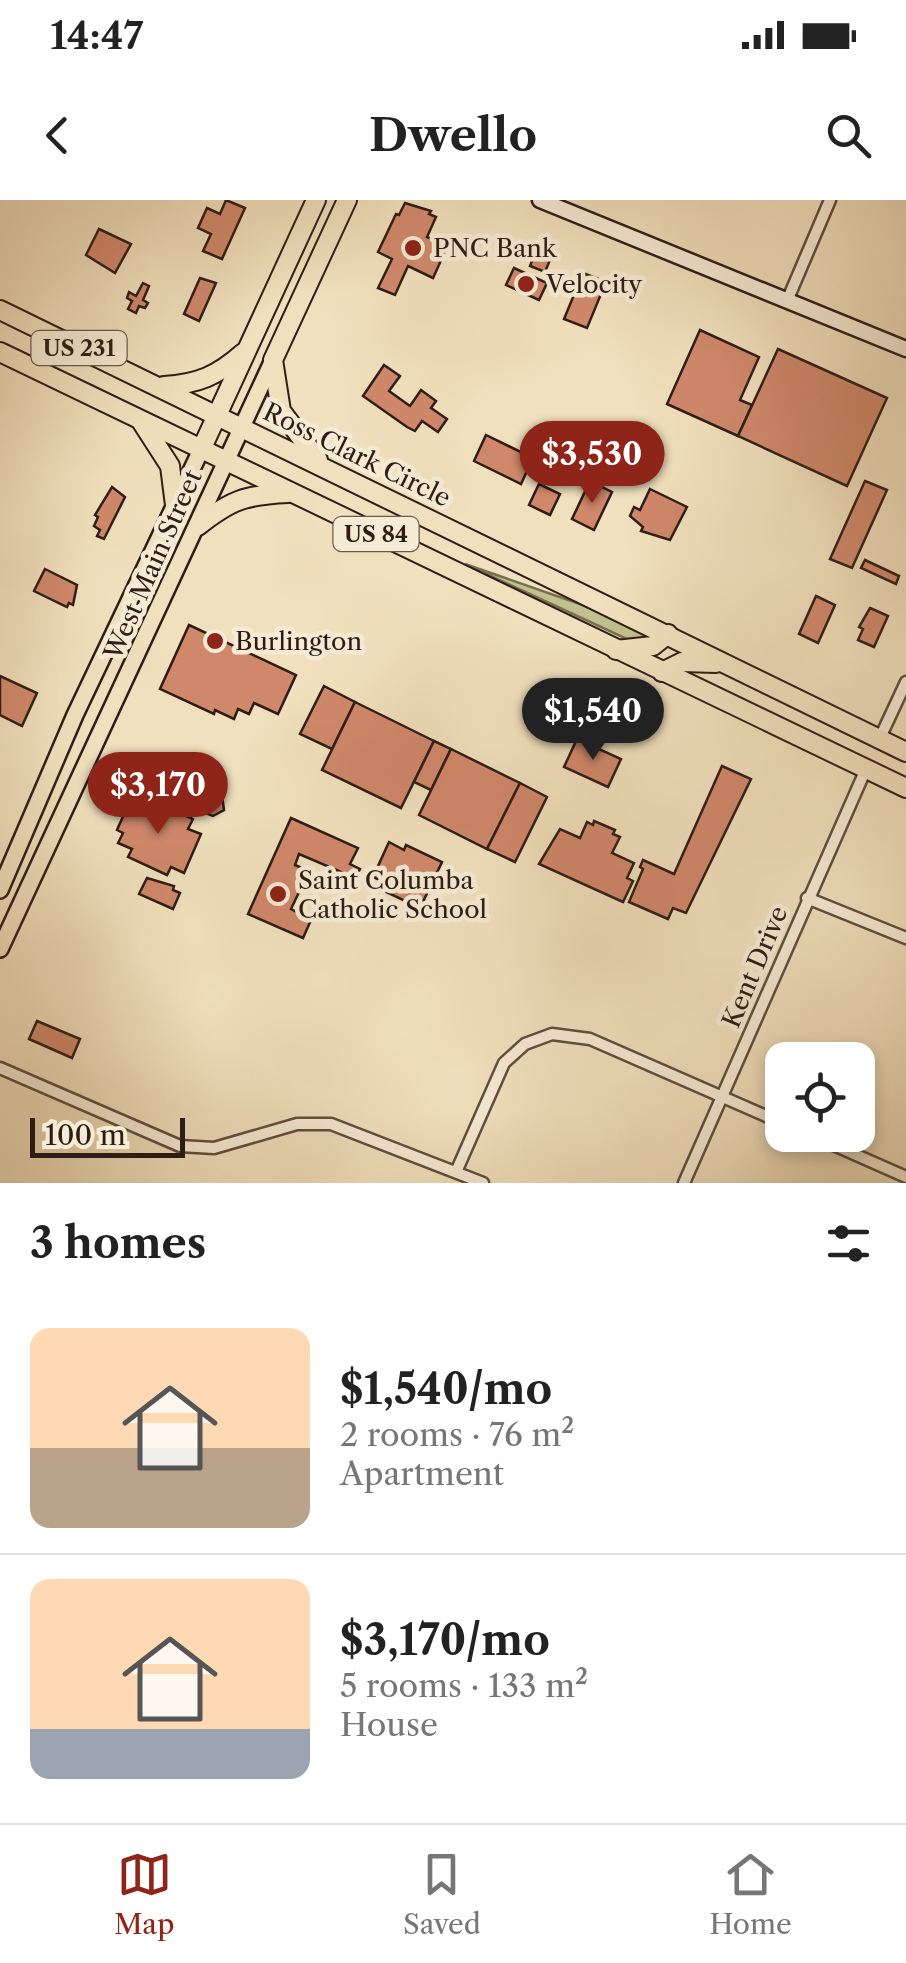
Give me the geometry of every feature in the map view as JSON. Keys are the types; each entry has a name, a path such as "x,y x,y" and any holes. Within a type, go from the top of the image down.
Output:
{"highway":[{"name":"West Main Street","path":"201,450 316,200"},
{"name":"West Main Street","path":"273,360 347,200"},
{"name":"Ross Clark Circle","path":"0,310 668,634 906,756"},
{"path":"159,386 201,382 220,373 247,350"},
{"name":"US 231","path":"0,352 201,450"},
{"name":"US 84","path":"273,360 281,411 321,465"},
{"path":"140,420 170,466 175,506"},
{"name":"US 84","path":"201,450 906,788"},
{"path":"198,526 244,496 290,492"},
{"path":"616,650 653,646 668,634"},
{"path":"662,672 682,662 727,664"},
{"path":"832,752 880,740"},
{"path":"866,769 906,756"}],"main road":[{"path":"540,200 906,349"},
{"name":"West Main Street","path":"0,948 273,360"},
{"name":"West Main Street","path":"0,890 75,715 201,450"}],"street":[{"path":"787,301 830,200"},
{"path":"880,740 906,682"},
{"name":"Kent Drive","path":"684,1183 866,769"},
{"path":"807,898 906,938"},
{"path":"456,1172 498,1070 517,1049 543,1036 572,1034 590,1039 765,1115"},
{"path":"0,1068 180,1146 214,1148 296,1124 322,1123 350,1128 483,1183"},
{"path":"849,1152 906,1177"}],"green space":[{"path":"465,564 597,610 649,635 644,642 629,640"}],"building":[{"path":"226,200 245,208 222,259 203,251 211,234 198,228 207,208 220,214"},
{"name":"PNC Bank","path":"405,203 431,211 429,214 436,217 427,237 448,245 433,278 408,266 395,295 378,288 392,259 378,252"},
{"path":"99,229 131,244 115,273 86,255"},
{"path":"539,243 554,250 545,272 530,266"},
{"name":"Velocity","path":"514,268 547,283 539,300 506,285"},
{"path":"583,273 606,282 587,328 564,319"},
{"path":"200,278 216,283 199,321 184,314"},
{"path":"143,283 149,286 143,300 148,303 145,308 139,306 136,313 128,309 132,301 127,298 129,292 136,296"},
{"path":"700,330 759,357 740,400 752,405 738,436 667,404"},
{"path":"778,349 887,398 847,486 738,436"},
{"path":"384,365 400,376 389,391 410,406 421,390 436,401 431,408 447,419 438,432 422,421 415,431 363,396"},
{"path":"486,435 533,458 521,484 474,461"},
{"path":"590,481 612,492 594,530 572,519"},
{"path":"865,481 887,490 852,568 830,559"},
{"path":"539,484 560,494 550,515 529,505"},
{"path":"112,487 125,497 104,539 97,536 100,530 94,526 98,517 95,515"},
{"path":"650,489 687,507 670,540 641,531 643,527 630,516 634,507 640,510"},
{"path":"865,560 899,576 896,584 861,568"},
{"path":"45,569 77,585 73,605 69,603 67,607 34,591"},
{"path":"816,596 835,605 818,643 799,634"},
{"path":"870,608 888,616 874,647 858,640 863,629 859,627"},
{"path":"189,625 296,675 278,714 254,703 249,714 238,709 234,719 160,689"},
{"path":"0,676 37,693 22,726 0,715"},
{"path":"324,686 355,702 332,749 300,734"},
{"path":"355,702 434,741 401,808 322,770"},
{"path":"577,739 621,759 608,787 564,767"},
{"path":"434,741 451,749 431,790 414,782"},
{"path":"451,749 520,783 487,849 419,815"},
{"path":"722,766 751,779 686,913 673,908 668,919 629,902 643,860 674,874"},
{"path":"178,774 222,795 224,810 213,816 173,801 169,796"},
{"path":"520,783 547,797 515,862 487,849"},
{"path":"154,801 193,819 188,829 201,834 184,873 171,867 167,875 128,857 132,849 118,843 123,833 117,830 129,803 150,810"},
{"name":"Saint Columba Catholic School","path":"291,818 358,848 350,864 360,869 355,878 299,854 295,865 309,871 291,909 311,920 303,938 248,914"},
{"path":"594,821 615,830 613,834 620,837 612,853 634,863 627,878 633,881 623,902 539,864 560,829 580,838 587,822 593,825"},
{"path":"389,842 404,850 406,845 442,862 420,908 384,891 388,884 373,877"},
{"path":"147,878 174,886 173,890 180,893 173,909 139,894"},
{"path":"37,1021 80,1039 72,1058 29,1039"}],"place":[{"name":"PNC Bank","path":"413,248"},
{"name":"Velocity","path":"526,284"},
{"name":"Burlington","path":"215,641"},
{"name":"Saint Columba Catholic School","path":"278,894"}]}
